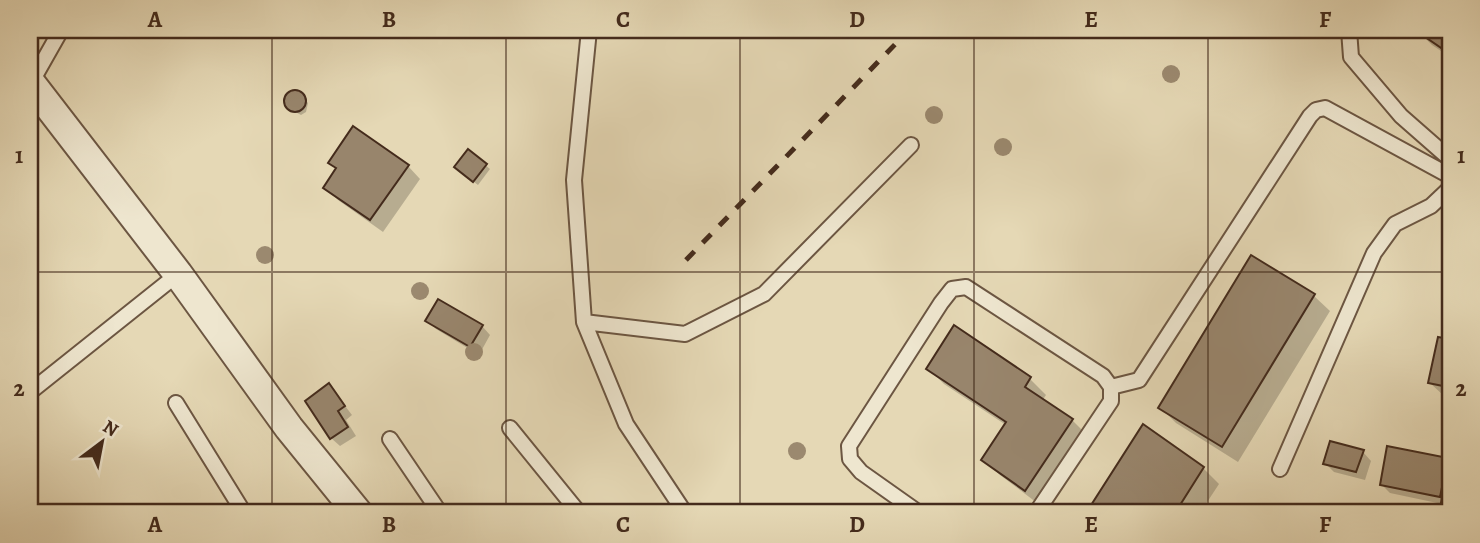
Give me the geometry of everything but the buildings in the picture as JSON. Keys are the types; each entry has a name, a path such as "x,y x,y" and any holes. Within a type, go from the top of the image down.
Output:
{"street":[{"path":"30,82 178,274 289,428 358,513"}],"lane":[{"path":"30,82 61,30"},
{"path":"589,30 574,180 584,322 626,424 685,513"},
{"path":"1349,30 1351,57 1401,116 1450,159"},
{"path":"1111,387 1139,380 1316,110 1325,108 1450,176"},
{"path":"584,322 685,334 764,293 911,145"},
{"path":"1280,469 1374,253 1395,224 1431,206 1450,188"},
{"path":"30,391 178,274"},
{"path":"919,513 861,472 850,459 849,446 952,289 966,287 1103,376 1111,387 1111,401 1036,513"},
{"path":"176,403 244,513"},
{"path":"510,428 579,513"},
{"path":"390,439 440,513"}],"railway":[{"path":"686,260 909,30"}]}
